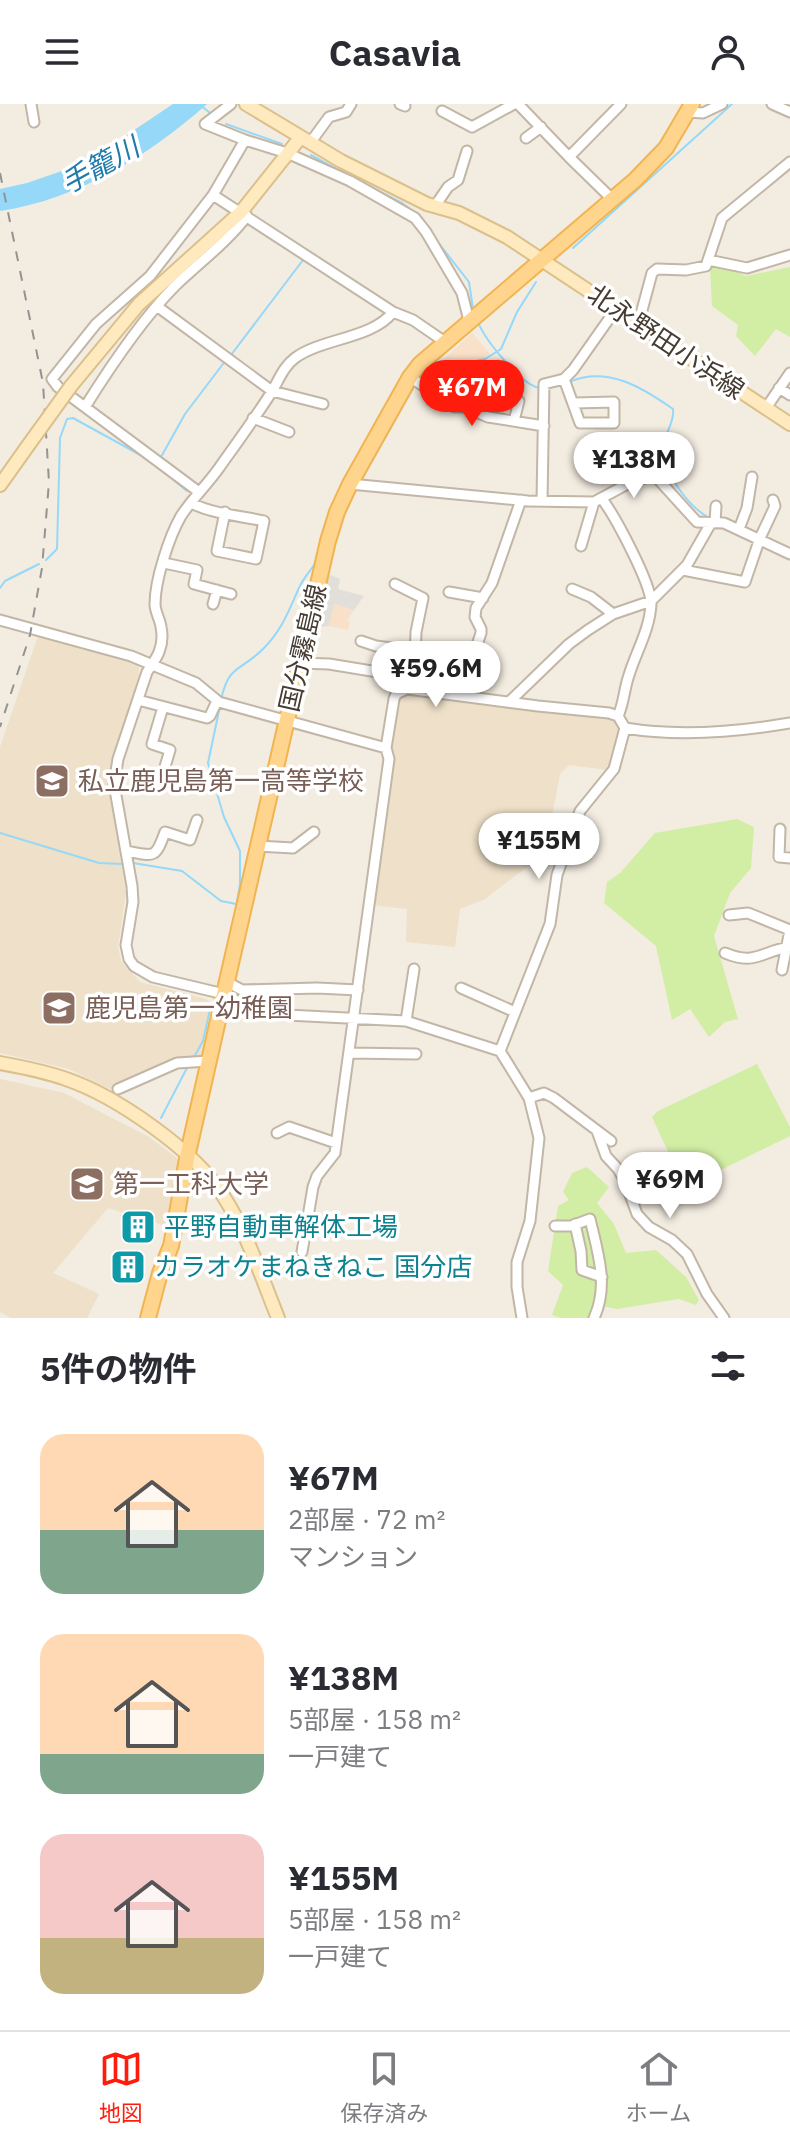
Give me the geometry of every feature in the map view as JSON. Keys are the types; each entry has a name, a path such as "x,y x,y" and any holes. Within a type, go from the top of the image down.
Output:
{"main road":[{"name":"国分霧島線","path":"148,1318 171,1246 188,1153 285,722 337,512 356,485 415,380 445,342 612,199 666,148 690,108"}],"street":[{"path":"31,104 34,122"},
{"path":"231,104 205,124 287,153 350,181 415,218 475,317"},
{"name":"北永野田小浜線","path":"246,104 305,140 431,205 481,222 542,259 790,424"},
{"path":"85,407 141,326 173,288 216,251 287,153 329,117 346,112 351,104"},
{"path":"442,111 472,127 516,104 612,199"},
{"path":"569,157 621,104"},
{"path":"690,108 703,113 722,104"},
{"path":"772,104 790,112"},
{"path":"526,138 541,127"},
{"path":"199,492 58,387 52,379 96,324 150,276 213,195 245,140"},
{"path":"415,218 458,180 467,151"},
{"path":"638,325 652,273 657,269 686,270 706,266 722,218 790,162"},
{"path":"213,195 393,312 413,320 445,342"},
{"path":"0,485 71,386 139,304 244,214"},
{"path":"708,260 747,268 790,255"},
{"path":"158,307 272,391 323,404"},
{"path":"542,501 544,389 566,384 616,309"},
{"path":"358,990 242,990 153,977 134,966 126,952 133,902 115,772 138,700 152,665 158,658 161,626 155,605 175,529 272,391 283,369 301,353 364,330 389,318 393,312"},
{"path":"766,408 790,374"},
{"path":"415,380 454,407 465,407 488,417 544,426"},
{"path":"566,384 580,423 614,423 614,402 574,403"},
{"path":"779,388 790,395"},
{"path":"514,421 519,401"},
{"path":"253,418 289,432"},
{"path":"356,485 521,500 598,500 633,481 651,476 657,478 697,522 714,516 762,533 790,554"},
{"path":"740,526 752,477"},
{"path":"447,694 447,680 469,669 481,633 475,613 492,583 521,500"},
{"path":"581,546 598,500"},
{"path":"598,500 636,559 651,601 647,624 618,716"},
{"path":"683,570 745,582 775,506 773,500"},
{"path":"191,503 203,509 225,512 264,521 256,559 217,551 225,512"},
{"path":"509,702 569,644 613,614 651,601 696,554 714,516"},
{"path":"164,563 197,570 194,584 231,594"},
{"path":"395,584 423,598 415,651 414,690"},
{"path":"572,589 601,603 613,614"},
{"path":"213,604 217,590"},
{"path":"449,592 483,598"},
{"path":"0,620 131,656 196,683 220,702 386,748"},
{"path":"361,641 415,651"},
{"path":"299,663 342,665 414,678"},
{"path":"302,1252 313,1187 317,1176 335,1153 389,759 386,748 396,694 407,689 609,713 618,716 625,728 614,769 580,811 557,875 550,924 500,1051"},
{"path":"138,700 207,718 220,702"},
{"path":"163,707 152,744 170,750 164,770"},
{"path":"625,728 661,732 735,731 790,723"},
{"path":"128,859 158,853 165,832 190,840 197,820"},
{"path":"780,829 779,857 790,858"},
{"path":"257,846 293,848 314,832"},
{"path":"729,915 748,913 790,930 782,970"},
{"path":"725,953 743,960 787,947"},
{"path":"406,1021 414,969"},
{"path":"225,988 257,1012 406,1021 500,1051 529,1098 539,1138 530,1221 516,1274 522,1318"},
{"path":"461,988 515,1012"},
{"path":"350,1053 416,1054"},
{"path":"118,1089 177,1063 209,1061"},
{"path":"0,1063 69,1079 103,1096 188,1153 222,1194 242,1229 278,1318"},
{"path":"529,1098 544,1093 554,1098 611,1141"},
{"path":"277,1133 289,1127 336,1143"},
{"path":"597,1131 606,1156 625,1181 637,1214 649,1227 672,1240 687,1254 707,1294 724,1318"},
{"path":"555,1226 590,1219 602,1277 599,1309 594,1318"},
{"path":"575,1224 574,1243 582,1270"},
{"path":"570,1270 582,1270 602,1277"}],"shaded area":[{"path":"472,333 490,354 485,356 487,363 499,359 505,367 495,411 471,402 459,402 424,380 429,372 437,369 458,368 457,361 442,361"},
{"path":"499,359 505,367 500,387 488,376 461,402 424,380 429,372 437,369"},
{"path":"326,573 340,579 338,589 364,596 354,610 334,604 329,626 314,627"},
{"path":"340,579 334,604 354,610 347,620 350,622 348,630 314,627"},
{"path":"38,636 139,664 139,675 107,780 126,893 118,946 121,961 140,982 206,999 212,1004 200,1056 169,1062 110,1089 69,1069 0,1053 0,747"},
{"path":"409,692 603,716 613,719 619,727 616,751 608,770 569,765 560,774 549,850 485,899 460,909 455,947 406,942 407,909 372,905 398,697"},
{"name":"第一工科大学","path":"0,1079 64,1093 149,1137 178,1159 166,1226 108,1208 53,1273 99,1294 87,1318 11,1318 0,1312"}],"green space":[{"path":"723,266 746,276 790,267 790,337 776,329 755,356 736,336 738,325 712,306 710,267"},
{"path":"737,819 754,827 751,868 730,893 714,936 738,1019 725,1022 709,1037 690,1009 672,1020 656,946 604,903 607,882 620,873 655,833"},
{"path":"757,1064 790,1127 790,1136 684,1186 652,1117 658,1111"},
{"path":"587,1167 609,1187 597,1203 614,1224 626,1253 656,1250 686,1277 699,1300 696,1305 679,1299 617,1309 597,1305 591,1318 552,1315 563,1285 548,1271 558,1206 569,1200 563,1192 572,1173"}],"water":[{"name":"手籠川","path":"173,104 207,104 136,158 85,186 57,197 0,211 0,189 85,163"}],"waterway":[{"path":"199,104 210,113"},
{"path":"573,248 732,104"},
{"path":"226,124 282,144"},
{"path":"311,155 351,177"},
{"path":"357,180 414,212"},
{"path":"433,236 469,282 473,309"},
{"path":"231,355 303,260"},
{"path":"419,378 423,371 436,364 456,365 485,359 501,349 517,312 536,282"},
{"path":"478,322 505,361 524,379 540,388"},
{"path":"161,457 185,414 226,360"},
{"path":"569,382 597,376 624,381 673,409 664,445 667,466 692,505 709,518"},
{"path":"360,482 416,383"},
{"path":"546,388 563,385"},
{"path":"46,560 57,549 60,438 67,419 73,418 144,457"},
{"path":"159,468 187,491"},
{"path":"349,503 357,488"},
{"path":"745,527 757,533"},
{"path":"221,700 232,674 256,656 276,634 303,581 317,561"},
{"path":"0,588 5,581 39,564"},
{"path":"220,706 208,763 224,817 240,851 240,884 234,920"},
{"path":"0,833 99,863 123,864"},
{"path":"133,863 182,871 221,901 236,904"},
{"path":"194,1057 203,1041 211,1005"},
{"path":"161,1118 188,1066"}],"railway":[{"path":"0,173 43,383 49,482 42,568 30,635 0,727"}],"place":[{"name":"私立鹿児島第一高等学校","path":"52,781"},
{"name":"鹿児島第一幼稚園","path":"59,1008"},
{"name":"第一工科大学","path":"87,1184"},
{"name":"平野自動車解体工場","path":"138,1227"},
{"name":"カラオケまねきねこ 国分店","path":"128,1267"}]}
